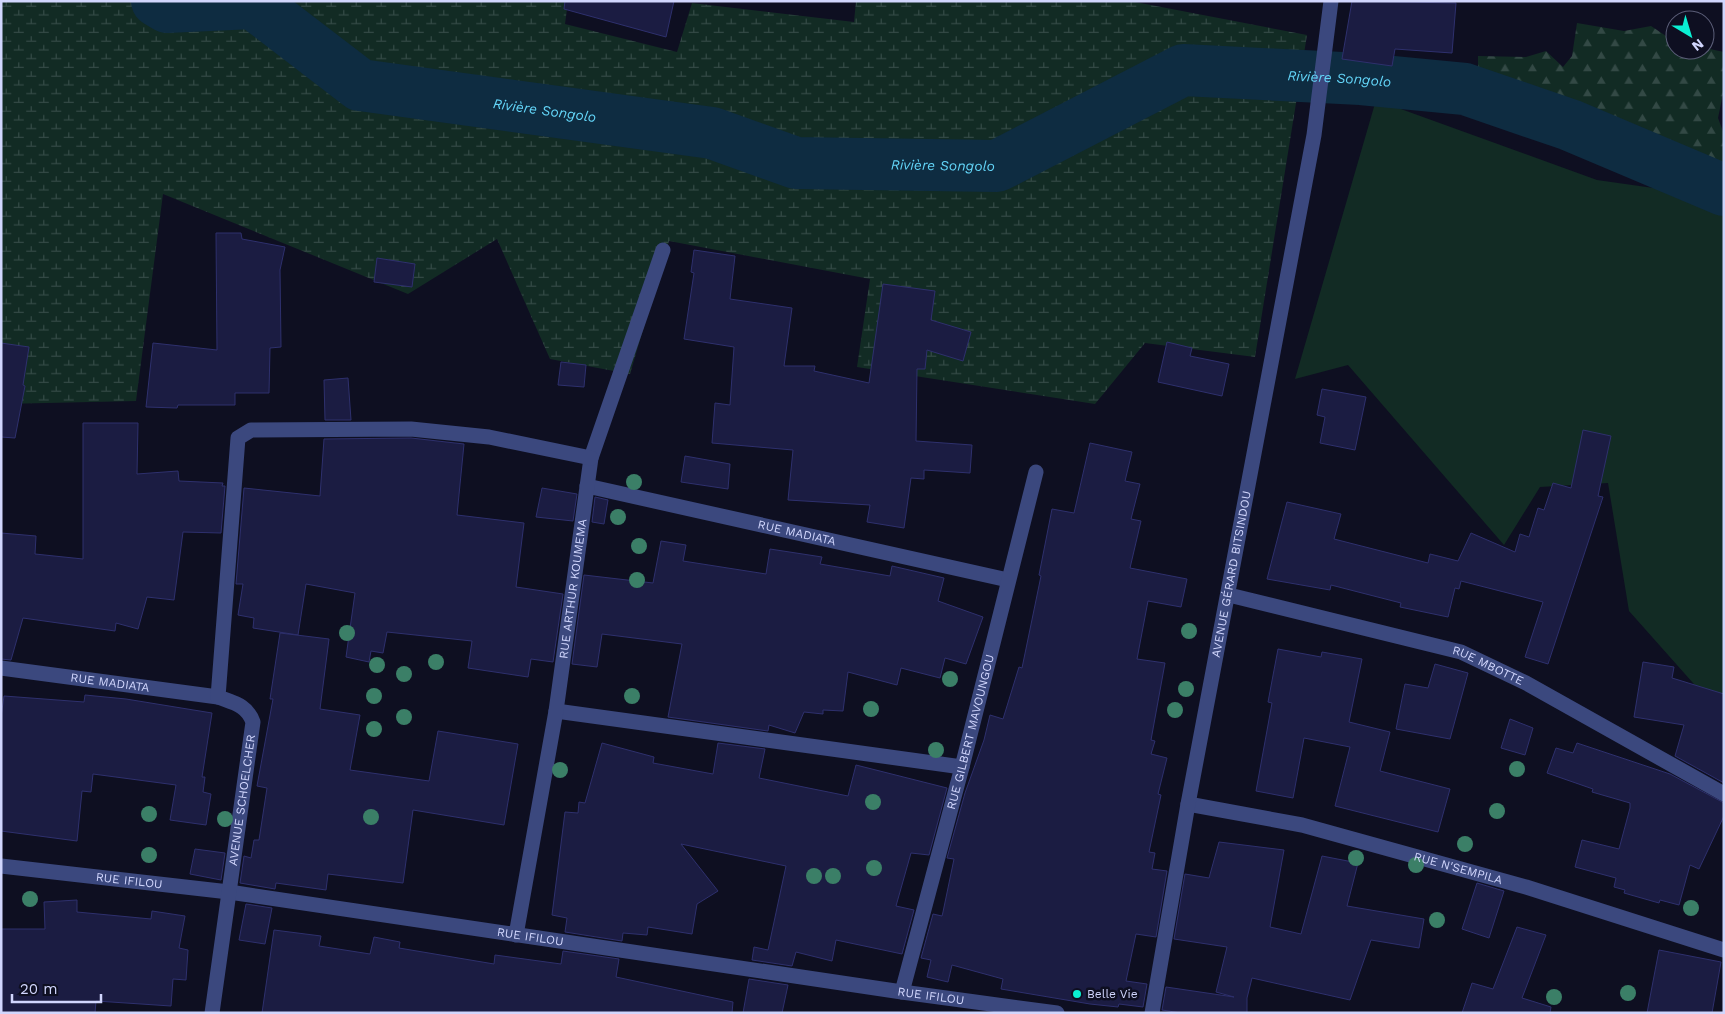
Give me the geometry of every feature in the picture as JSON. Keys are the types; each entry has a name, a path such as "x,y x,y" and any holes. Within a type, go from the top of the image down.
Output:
{"street":[{"name":"AVENUE GÉRARD BITSINDOU","path":"1152,1013 1188,804 1229,595 1314,135 1331,1"},
{"name":"RUE ARTHUR KOUMEMA","path":"516,935 556,711 591,458 663,250"},
{"path":"218,697 238,438 246,432 411,429 489,437 591,458"},
{"name":"RUE GILBERT MAVOUNGOU","path":"902,992 962,766 1036,472"},
{"name":"RUE MADIATA","path":"587,486 1008,580"},
{"name":"RUE MBOTTE","path":"1229,595 1461,652 1526,683 1724,794"},
{"name":"RUE MADIATA","path":"1,668 218,697"},
{"name":"AVENUE SCHOELCHER","path":"212,1013 253,722 250,714 243,706 218,697"},
{"path":"556,711 962,766"},
{"name":"RUE N'SEMPILA","path":"1188,804 1302,825 1526,887 1724,950"},
{"name":"RUE IFILOU","path":"1,866 229,892 902,992 1057,1013"}],"green space":[{"path":"1,1 568,1 565,24 677,52 692,3 854,22 856,1 1130,1 1307,35 1255,357 1145,343 1095,404 857,367 870,279 669,241 630,374 550,359 497,239 408,294 163,194 136,401 1,404"},
{"path":"1577,23 1624,31 1651,26 1665,35 1665,60 1715,60 1715,50 1724,52 1724,89 1718,118 1724,134 1724,184 1529,134 1478,77 1478,56 1526,57 1546,51 1563,67 1572,56"},
{"path":"1376,100 1597,180 1724,198 1724,702 1709,701 1629,611 1608,483 1540,487 1504,545 1348,365 1295,379"}],"building":[{"path":"565,1 674,1 666,37 564,9"},
{"path":"1352,1 1456,3 1452,53 1395,49 1392,66 1342,59"},
{"path":"216,233 241,233 242,239 285,247 280,270 281,347 270,348 269,393 235,393 235,405 178,405 177,408 146,407 153,343 217,350"},
{"path":"694,250 735,256 730,299 792,308 784,366 815,366 814,371 869,383 883,284 935,291 931,320 971,332 963,361 927,350 925,369 917,369 916,441 972,445 970,473 924,470 924,479 911,478 904,528 867,522 870,505 788,500 793,450 712,443 715,403 730,405 734,347 684,339 694,273 691,272"},
{"path":"377,258 415,264 412,287 374,282"},
{"path":"1167,342 1192,348 1190,356 1229,364 1222,396 1158,382"},
{"path":"1,343 29,347 23,385 25,386 15,438 1,437"},
{"path":"561,362 586,365 584,387 558,385"},
{"path":"348,378 351,420 325,420 324,380"},
{"path":"1322,389 1366,397 1355,450 1320,443 1325,417 1317,415"},
{"path":"83,423 138,423 137,474 178,471 179,481 223,483 222,486 225,486 221,533 183,532 174,600 147,597 138,629 116,623 115,631 23,618 11,660 1,659 1,533 36,536 35,554 83,559"},
{"path":"1583,430 1611,436 1598,496 1603,497 1548,664 1525,657 1543,602 1461,581 1459,589 1455,588 1448,617 1400,607 1401,603 1331,585 1330,590 1267,579 1287,502 1341,514 1334,539 1428,563 1430,554 1458,561 1471,533 1515,552 1520,534 1529,537 1538,508 1544,510 1553,483 1571,488"},
{"path":"411,438 464,444 457,515 524,523 516,587 563,594 553,662 531,659 528,677 468,668 472,641 387,632 383,653 371,651 369,662 346,657 355,593 306,584 298,635 253,628 254,618 238,615 243,584 236,584 244,488 320,496 324,439"},
{"path":"1090,443 1132,452 1125,481 1140,484 1131,519 1141,521 1130,568 1187,579 1181,607 1148,601 1137,659 1165,663 1151,740 1155,741 1151,754 1167,758 1158,794 1161,795 1149,852 1155,853 1152,869 1167,871 1156,937 1136,934 1126,981 1147,984 1143,1007 1119,1004 1118,1007 1090,1004 1001,989 1003,979 952,965 948,982 927,977 931,960 921,958 933,914 942,916 954,859 947,858 990,715 1003,719 1019,667 1022,668 1041,576 1039,575 1052,509 1074,513"},
{"path":"685,456 730,464 728,489 681,482"},
{"path":"542,488 577,494 573,521 536,517"},
{"path":"595,497 608,500 604,524 592,522"},
{"path":"661,541 686,545 683,561 766,574 770,549 822,557 820,564 890,576 892,566 944,578 938,601 983,617 966,664 945,658 940,678 901,668 897,685 848,672 843,711 823,710 823,714 804,712 795,733 769,725 768,731 668,717 682,644 602,634 597,667 572,664 584,575 653,583"},
{"path":"280,633 329,639 320,709 360,715 350,770 429,781 438,731 518,744 504,825 413,810 403,883 328,874 326,890 276,883 275,889 240,883 244,856 251,858 254,840 259,840 267,788 257,786 273,699 270,699"},
{"path":"1278,649 1321,657 1322,652 1362,659 1349,722 1390,732 1380,771 1450,789 1438,832 1335,806 1350,747 1304,738 1293,798 1256,791 1272,703 1268,702"},
{"path":"1643,662 1674,667 1672,678 1724,694 1724,783 1675,756 1684,725 1634,717"},
{"path":"1435,664 1468,673 1450,739 1396,729 1405,684 1428,688"},
{"path":"85,695 126,699 212,713 202,777 205,777 203,792 211,794 206,825 170,820 176,785 93,774 91,792 82,791 77,841 1,831 1,717 4,696 84,702"},
{"path":"1510,719 1533,728 1525,755 1501,748"},
{"path":"602,743 654,757 653,763 713,774 718,743 765,749 759,778 848,796 856,765 947,788 929,855 911,853 896,906 914,910 902,954 836,940 832,961 796,952 792,966 752,960 754,947 768,950 786,866 681,844 718,891 697,904 692,934 648,927 647,935 623,933 622,941 565,932 567,918 552,915 565,812 578,813 579,802 585,803"},
{"path":"1577,743 1670,774 1724,803 1724,816 1699,869 1690,865 1679,905 1660,900 1659,903 1624,893 1625,890 1614,887 1616,878 1575,867 1582,840 1619,849 1630,808 1630,803 1592,792 1593,789 1547,773 1556,748 1573,753"},
{"path":"1219,842 1284,850 1270,927 1301,934 1322,856 1358,863 1347,906 1424,919 1419,948 1371,940 1350,1000 1252,978 1247,998 1247,1013 1181,1013 1162,1010 1166,987 1234,997 1216,992 1227,947 1174,939 1185,874 1209,878"},
{"path":"195,849 225,853 221,880 190,874"},
{"path":"1477,883 1504,891 1489,938 1462,929"},
{"path":"77,900 77,912 151,919 152,911 185,916 179,948 188,950 186,980 173,979 171,1006 96,1001 95,1013 1,1013 1,929 45,929 44,902"},
{"path":"246,904 272,908 265,944 239,940"},
{"path":"1517,927 1546,935 1522,998 1551,1007 1550,1013 1462,1013 1472,983 1493,989"},
{"path":"274,930 321,936 319,946 370,954 374,937 400,942 399,948 494,964 495,955 561,964 563,951 619,959 616,977 733,1002 732,1013 262,1013"},
{"path":"1659,950 1721,962 1712,1013 1647,1013"},
{"path":"749,979 788,985 782,1013 743,1013"}],"waterway":[{"name":"Rivière Songolo","path":"157,1 167,7 253,3 360,85 712,133 796,163 997,166 1183,70 1361,79 1465,89 1570,125 1724,190"}],"place":[{"name":"Belle Vie","path":"1077,994"}]}
